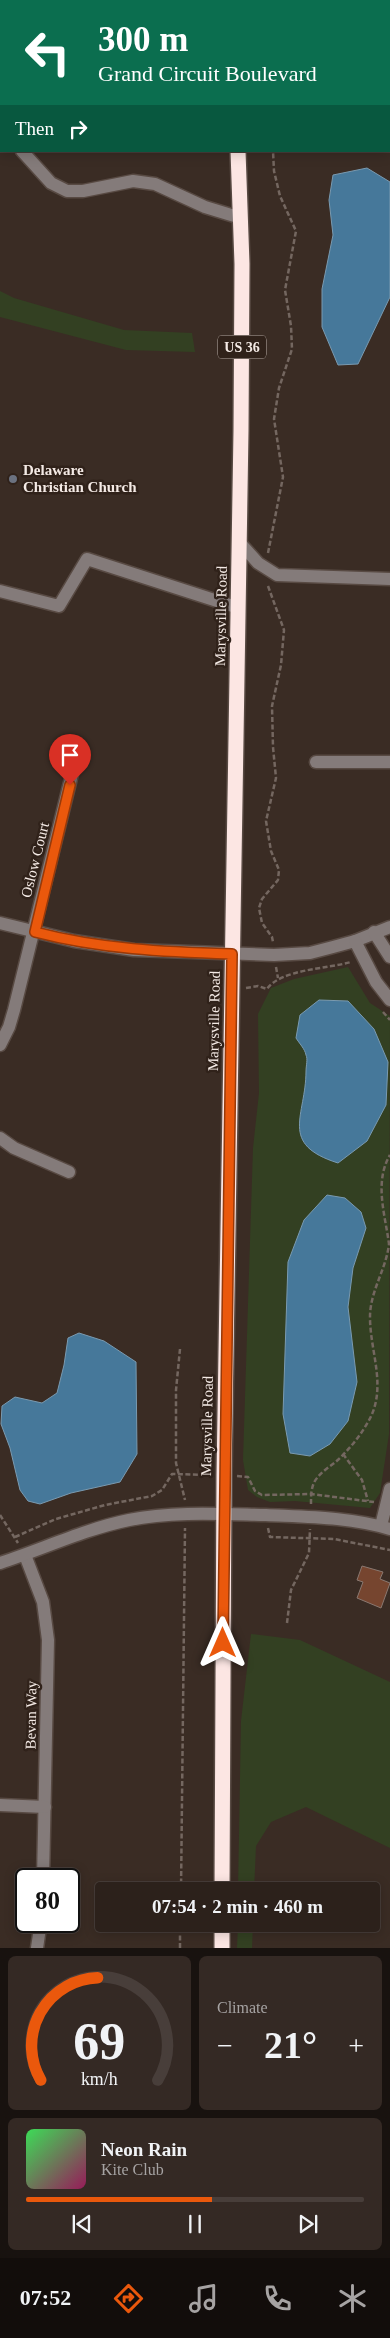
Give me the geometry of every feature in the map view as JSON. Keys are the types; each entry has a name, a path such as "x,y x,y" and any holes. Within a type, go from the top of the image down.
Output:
{"highway":[{"name":"Marysville Road","path":"222,1882 224,1475 240,542 240,218 238,152"},
{"path":"222,1932 222,1948"}],"street":[{"path":"23,152 51,183 67,191 83,191 133,181 155,184 205,208 240,218"},
{"path":"240,542 258,563 277,575 390,579"},
{"path":"0,590 59,606 87,560 239,608"},
{"path":"316,762 390,762"},
{"name":"Oslow Court","path":"0,1045 9,1027 35,932 74,766"},
{"path":"0,923 74,942 134,950 274,955 310,952 355,941 390,926"},
{"path":"374,932 390,957"},
{"path":"355,941 376,982 390,1000"},
{"path":"0,1138 14,1148 69,1172"},
{"path":"0,1563 103,1526 159,1515 310,1516 386,1528 386,1506 390,1489"},
{"name":"Bevan Way","path":"25,1555 42,1602 48,1630 43,1868"},
{"path":"0,1805 45,1807"},
{"path":"37,1948 39,1933"}],"path":[{"path":"232,989 258,986 267,988 278,978 293,973 322,969 350,962 363,956"},
{"path":"287,1623 292,1590 307,1561 310,1538 311,1494 316,1479 352,1446 369,1421 375,1405 378,1371 371,1333 371,1305 373,1292 388,1253 389,1244 381,1179 383,1167 390,1155"},
{"path":"180,1349 176,1390 176,1463 185,1496 181,1882"},
{"path":"344,1454 362,1480 368,1501"},
{"path":"15,1537 56,1519 104,1505 152,1496 162,1490 172,1474 248,1477 255,1491 262,1495 311,1494 368,1501 386,1506"},
{"path":"0,1515 25,1555"},
{"path":"270,1537 352,1542 390,1550"},
{"path":"180,1932 180,1948"}],"green space":[{"path":"0,291 14,298 124,330 192,333 195,352 126,350 0,317"},
{"path":"348,967 370,1003 390,1016 389,1434 380,1493 370,1508 295,1501 270,1502 257,1497 248,1490 243,1460 253,1148 259,1093 258,1014 271,988 294,979"},
{"path":"251,1634 300,1640 390,1682 390,1848 306,1807 271,1822 256,1846 254,1882 238,1882 241,1721"},
{"path":"238,1932 253,1932 252,1948 237,1948"}],"water":[{"path":"367,168 390,182 390,297 358,364 338,365 322,327 322,289 333,235 329,200 333,175"},
{"path":"319,1000 348,1001 374,1029 388,1062 386,1105 367,1141 338,1163 319,1155 308,1147 302,1137 300,1127 307,1058 296,1038 300,1015"},
{"path":"327,1195 345,1198 361,1212 366,1228 353,1268 348,1307 357,1382 348,1421 330,1444 310,1456 290,1453 283,1414 288,1262 304,1220"},
{"path":"79,1333 104,1341 136,1362 137,1454 120,1482 71,1493 40,1504 28,1501 20,1490 10,1448 1,1424 2,1406 15,1397 42,1403 57,1393 68,1338"}],"building":[{"path":"362,1566 383,1572 380,1579 390,1583 381,1608 357,1598 363,1582 357,1580"}],"place":[{"name":"Delaware Christian Church","path":"13,479"}],"route":[{"path":"70,785 35,932 74,942 134,950 232,954 223,1643"}]}
